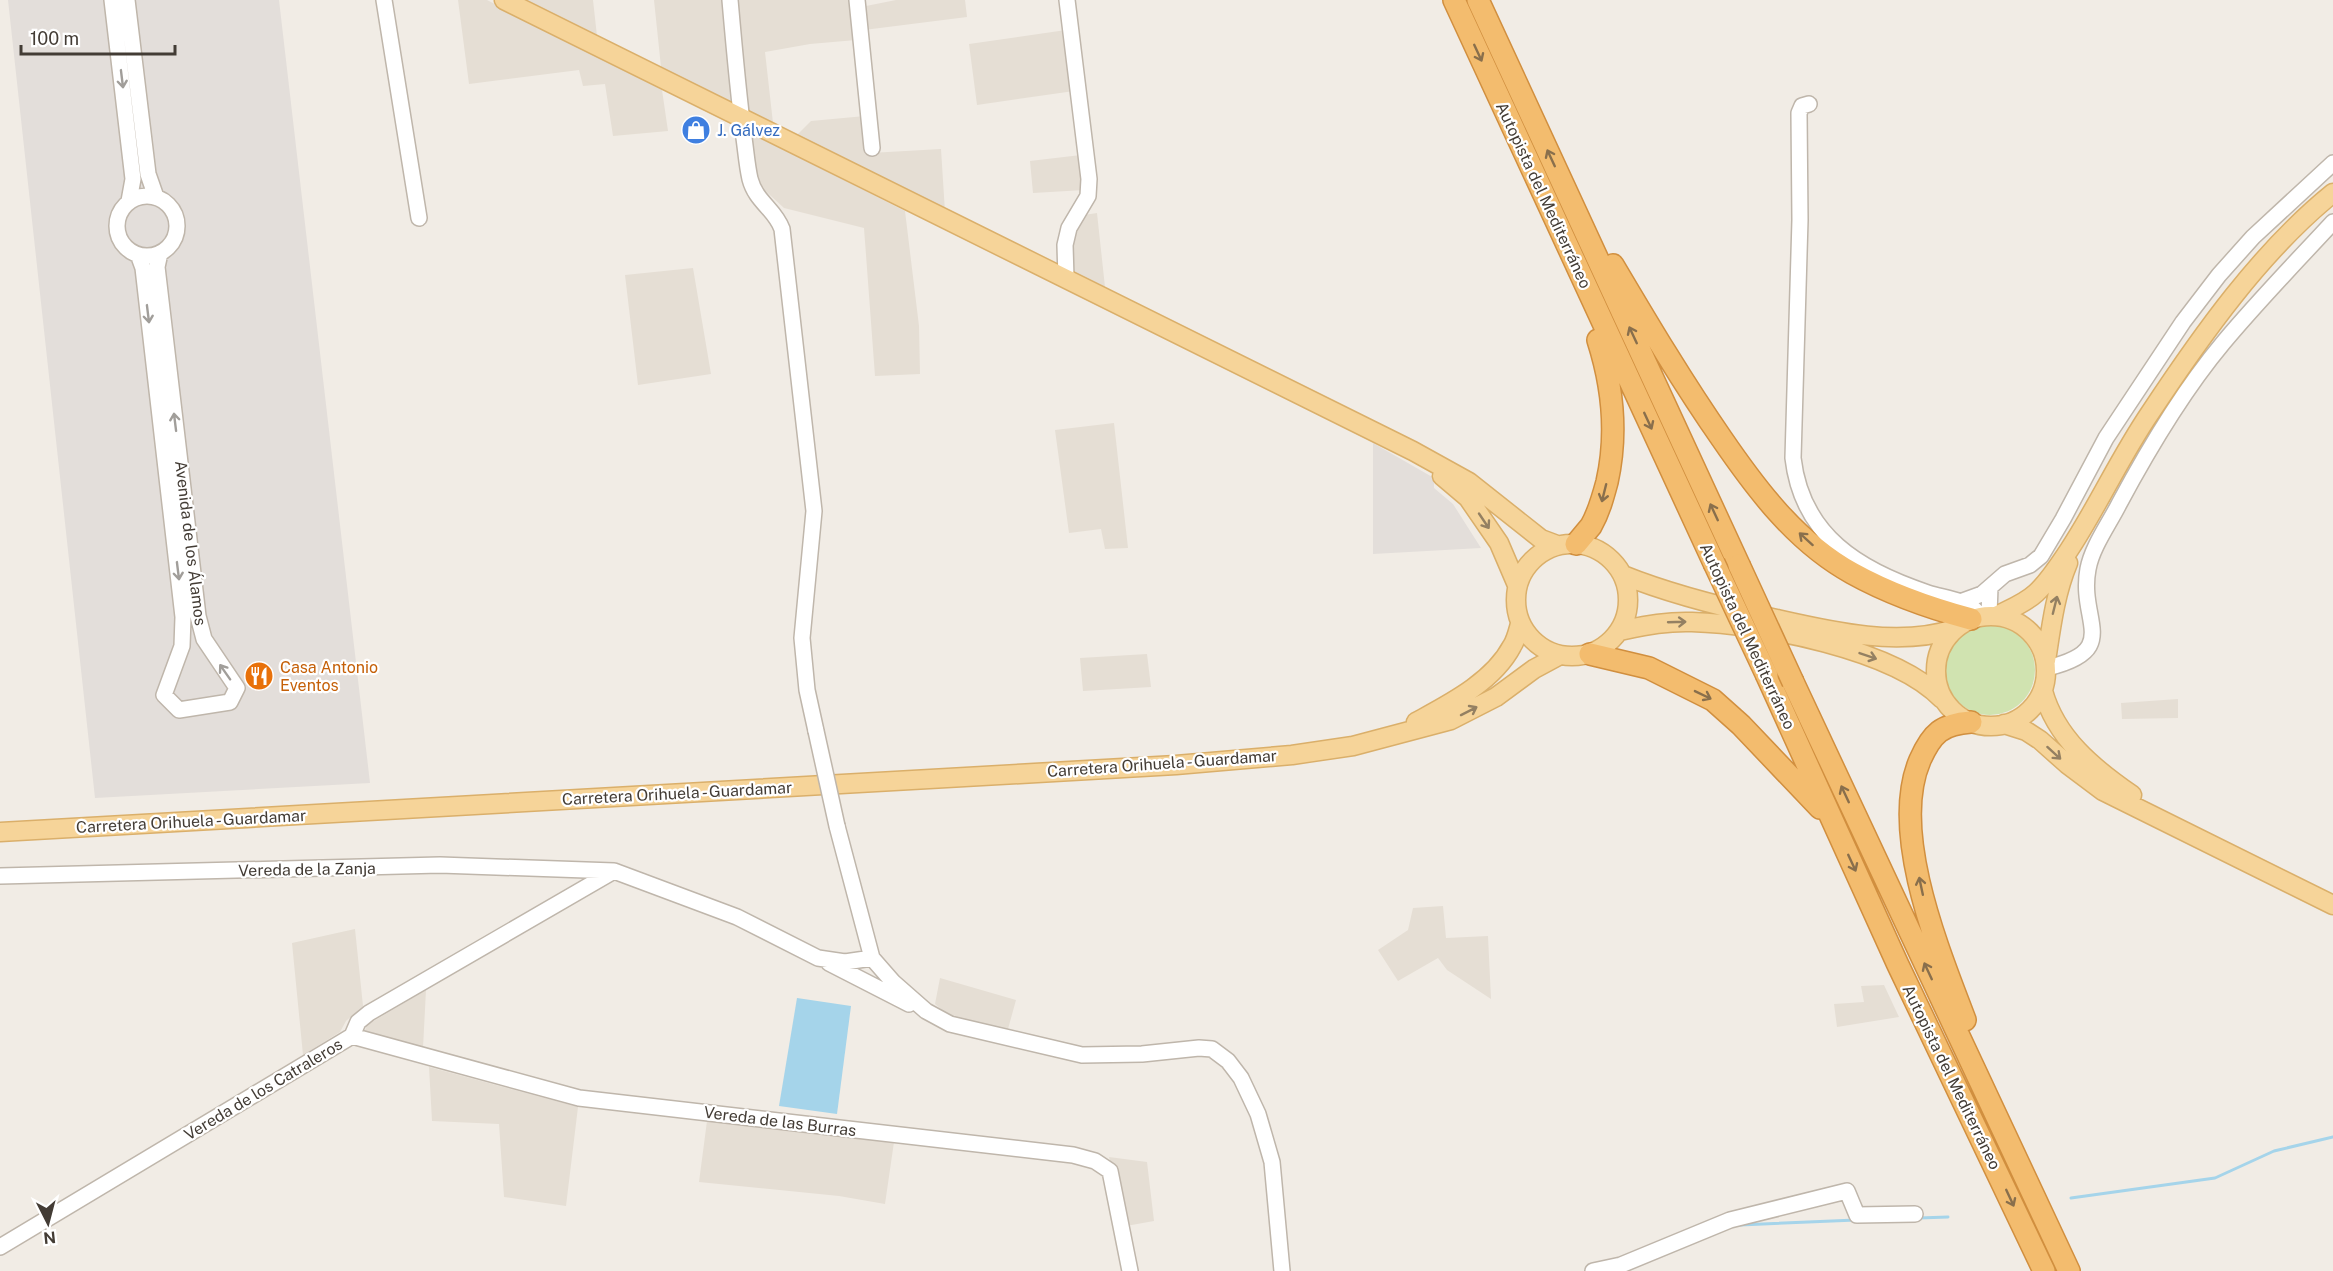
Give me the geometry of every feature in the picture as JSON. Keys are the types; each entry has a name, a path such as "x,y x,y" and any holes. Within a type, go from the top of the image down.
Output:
{"highway":[{"name":"Autopista del Mediterráneo","path":"1454,0 1898,965 2044,1271"},
{"name":"Autopista del Mediterráneo","path":"1478,0 1793,682 2069,1271"},
{"path":"1518,138 1558,244 1596,332 1609,373 1614,420 1612,458 1601,504 1591,525 1566,544"},
{"path":"1567,193 1606,251 1679,376 1751,480 1781,516 1817,549 1851,572 1938,610 1975,616"},
{"path":"1590,654 1649,668 1713,700 1741,724 1833,821"},
{"path":"1971,722 1956,723 1943,728 1933,737 1917,766 1910,801 1913,849 1924,898 1943,961 1976,1049 2075,1271"}],"main road":[{"path":"504,0 1413,451 1469,482 1541,539 1596,549 1611,559 1623,575 1628,593 1627,613 1619,631 1607,644 1590,654 1560,655 1536,644 1520,624 1515,606 1517,585 1526,567 1539,554 1566,544"},
{"path":"1623,575 1714,605 1833,630 1878,635 1913,637 1939,634 1975,616 2018,606 2035,594 2055,572 2084,528 2148,414 2221,311 2305,216 2333,193"},
{"path":"1413,451 1468,498 1499,543 1517,585"},
{"path":"1619,631 1655,623 1691,622 1724,624 1799,637 1883,661 1929,685 1956,714 1971,722 1988,726 2004,724 2020,718 2034,706 2043,691 2053,615 2063,575 2084,528"},
{"path":"1944,701 1935,671 1937,656 1944,641 1975,616 2014,620 2029,631 2040,645 2046,666"},
{"name":"Carretera Orihuela - Guardamar","path":"1353,746 1406,728 1461,696 1499,664 1512,647 1520,624"},
{"name":"Carretera Orihuela - Guardamar","path":"0,832 1176,765 1292,755 1353,746 1451,720 1496,697 1534,669 1560,655"},
{"path":"2043,691 2051,715 2083,758 2135,798 2215,846"},
{"path":"2004,724 2026,731 2040,740 2103,791 2333,905"}],"street":[{"path":"112,0 133,179 129,201 123,208 117,226 123,243 139,257 149,257 160,253 174,242 178,221 173,209 165,200 148,195 129,201"},
{"path":"127,0 148,174 156,197"},
{"path":"384,0 419,218"},
{"path":"730,0 741,116 750,179 764,206 778,217 782,229 814,511 802,638 807,690 837,826 872,958 893,982 926,1011 950,1024 1082,1055 1142,1054 1199,1048 1212,1049 1228,1061 1241,1078 1258,1114 1272,1162 1282,1271"},
{"path":"856,0 872,148"},
{"path":"1066,278 1065,245 1070,228 1088,196 1089,179 1067,0"},
{"path":"1809,104 1802,106 1799,113 1800,220 1793,458 1796,479 1816,522 1830,540 1846,554 1899,583 1975,616"},
{"path":"1975,616 1986,591 2005,574 2030,565 2041,556 2106,438 2183,322 2219,275 2253,237 2333,163"},
{"path":"2046,666 2069,663 2088,649 2092,639 2087,582 2092,556 2170,416 2222,344 2333,222"},
{"name":"Avenida de los Álamos","path":"139,257 143,268 183,617 182,646 164,695 179,710 230,702 237,688 204,639 198,616 157,267 160,253"},
{"path":"1975,616 1986,591"},
{"name":"Vereda de la Zanja","path":"0,876 440,865 614,871 737,917 926,1011"},
{"name":"Vereda de los Catraleros","path":"0,1247 351,1036 358,1022 369,1013 614,871"},
{"path":"818,958 845,962 872,958"},
{"name":"Vereda de las Burras","path":"351,1036 579,1098 1073,1155 1095,1161 1110,1171 1130,1271"},
{"path":"1593,1271 1621,1265 1730,1220 1847,1191 1857,1215 1915,1214"}],"shaded area":[{"path":"8,0 279,0 370,783 95,798"},
{"path":"458,0 487,0 662,90 668,131 613,136 605,84 583,86 579,70 469,84"},
{"path":"517,0 593,0 597,36"},
{"path":"654,0 850,0 856,40 810,44 765,52 773,123 661,67"},
{"path":"896,0 965,0 967,17 864,30 861,7"},
{"path":"1066,30 1074,91 977,105 969,44"},
{"path":"865,116 870,153 941,149 945,212 795,137 811,121"},
{"path":"751,133 905,211 919,326 920,374 875,376 864,228 784,208 759,185"},
{"path":"1081,155 1084,190 1033,193 1030,161"},
{"path":"1097,213 1105,287 1070,273 1069,244 1084,215"},
{"path":"693,268 711,374 638,385 625,275"},
{"path":"1114,423 1128,548 1105,549 1101,529 1069,533 1055,430"},
{"path":"1373,443 1434,478 1434,488 1453,504 1481,548 1373,554"},
{"path":"1147,654 1151,687 1083,691 1080,658"},
{"path":"2178,699 2178,718 2122,719 2121,703"},
{"path":"1443,906 1446,938 1488,936 1491,999 1447,970 1438,958 1398,981 1378,950 1408,930 1413,908"},
{"path":"355,929 363,1006 346,1021 340,1032 303,1055 292,943"},
{"path":"940,978 1016,1000 1008,1029 952,1018 935,1004"},
{"path":"1884,985 1899,1017 1837,1027 1834,1004 1864,1002 1861,986"},
{"path":"426,990 423,1048 364,1033 367,1025"},
{"path":"429,1067 578,1107 566,1206 504,1197 499,1124 432,1121"},
{"path":"707,1121 894,1142 885,1204 839,1196 699,1182"},
{"path":"1109,1157 1147,1162 1154,1221 1126,1226"}],"green space":[{"path":"1981,625 1999,625 2015,632 2028,645 2035,661 2035,679 2028,695 2015,708 1999,715 1981,715 1965,708 1952,695 1945,679 1945,661 1952,645 1965,632"}],"water":[{"path":"797,998 851,1006 837,1114 779,1106"}],"waterway":[{"path":"2071,1198 2215,1178 2274,1151 2333,1137"},
{"path":"1919,1218 1948,1217"},
{"path":"1740,1225 1856,1220"}],"place":[{"name":"J. Gálvez","path":"696,130"},
{"name":"Casa Antonio Eventos","path":"259,676"}]}
